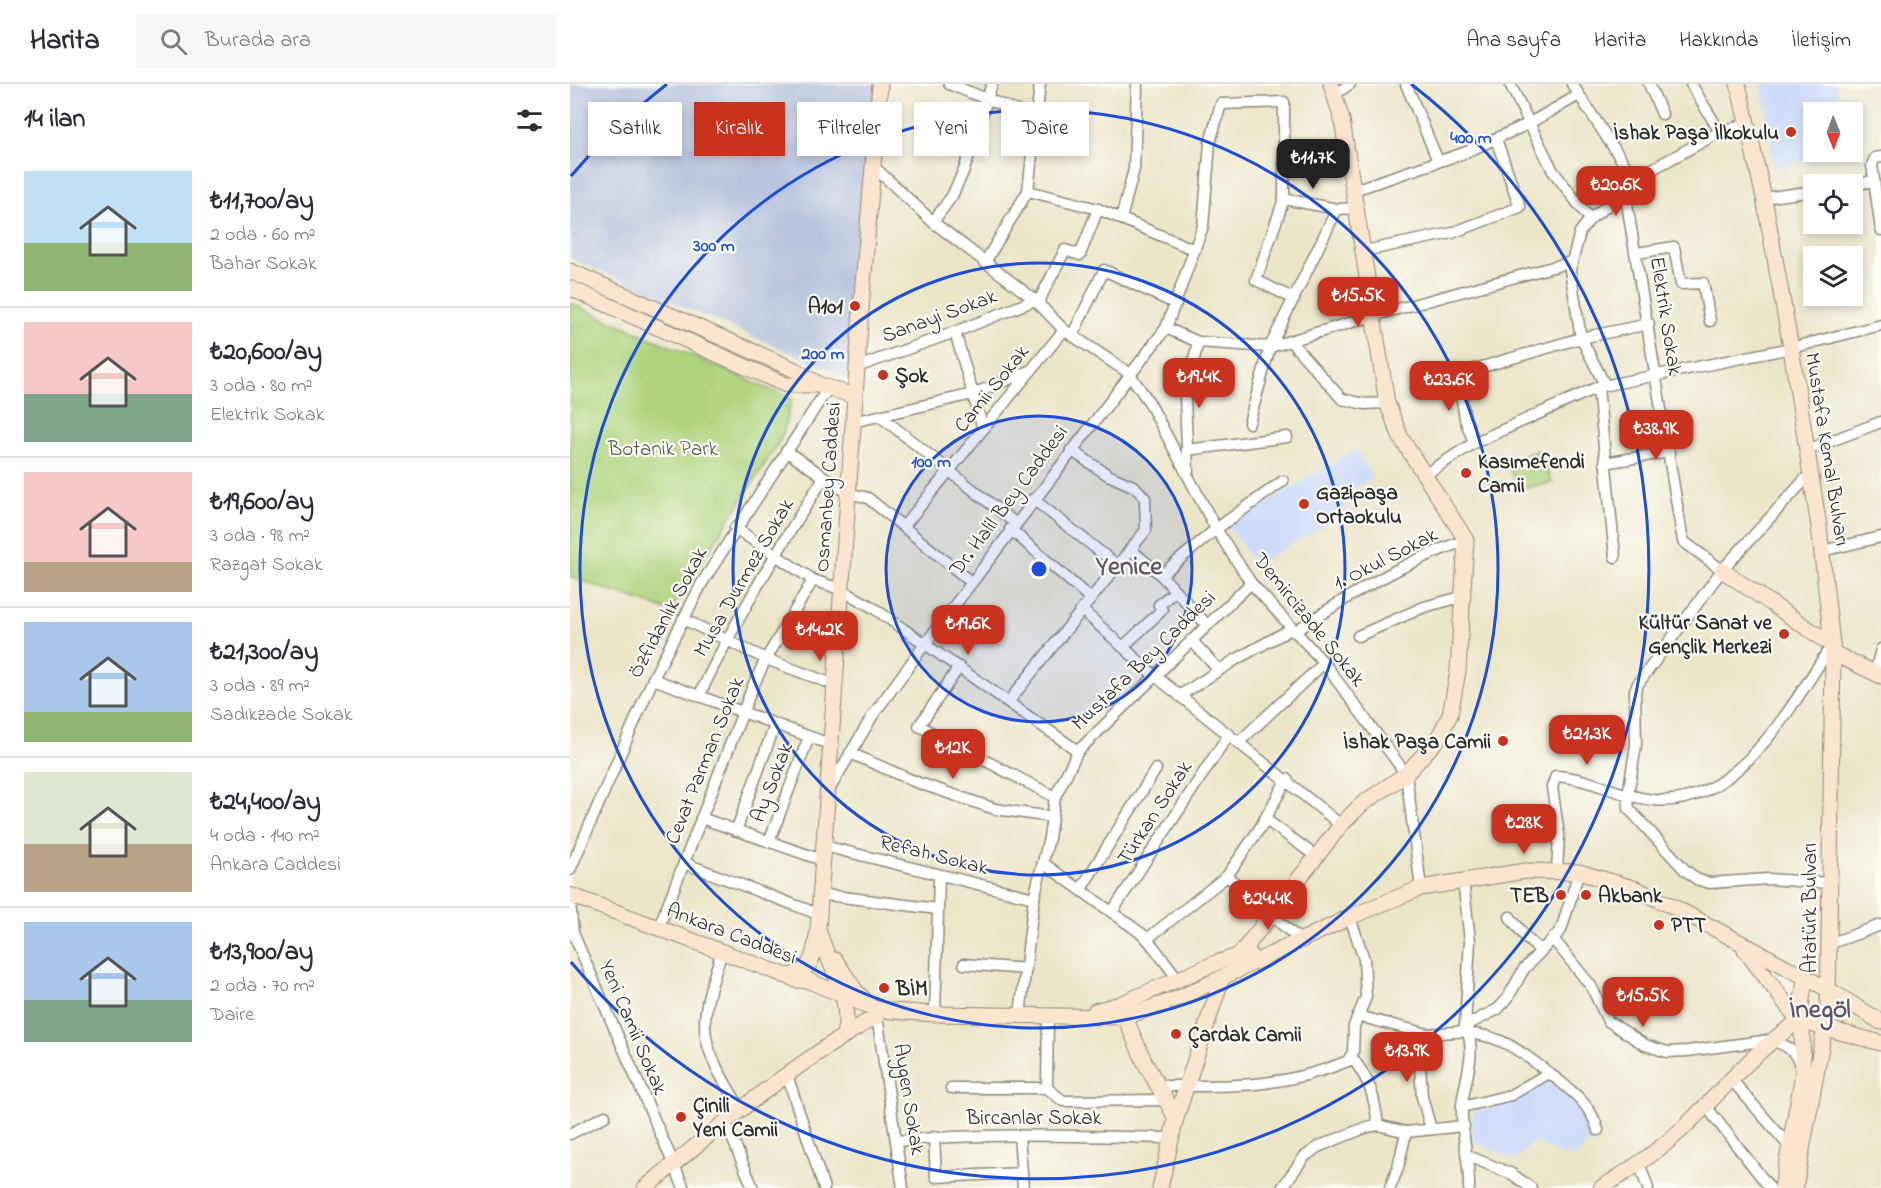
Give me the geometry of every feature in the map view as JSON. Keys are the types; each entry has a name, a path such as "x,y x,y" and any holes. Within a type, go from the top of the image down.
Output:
{"street":[{"name":"Osmanbey Caddesi","path":"819,929 819,894 829,791 840,589 880,84"},
{"path":"949,84 1001,105"},
{"path":"933,222 952,196 964,170 992,84"},
{"path":"1038,102 1040,84"},
{"path":"1121,219 1134,169 1137,84"},
{"path":"1241,953 1341,825 1362,804 1406,774 1437,740 1450,715 1458,671 1466,540 1401,438 1387,403 1342,120 1332,89 1350,84"},
{"path":"1406,84 1438,161"},
{"path":"1510,84 1552,171 1590,219"},
{"path":"1572,84 1634,178"},
{"path":"1649,84 1662,114"},
{"path":"1691,84 1720,132"},
{"name":"Mustafa Kemal Bulvarı","path":"1738,84 1764,198 1791,348 1822,551 1833,649 1830,826"},
{"path":"1354,190 1496,139 1579,95"},
{"name":"Dr. Halil Bey Caddesi","path":"829,791 873,715 924,644 1129,373 1166,328 1203,226 1213,126 1221,104 1284,102 1284,199"},
{"path":"1615,557 1605,463 1601,386 1581,338 1570,270 1580,232 1590,219 1625,192 1634,178 1720,132 1746,124"},
{"path":"1364,251 1452,232 1520,207 1496,139"},
{"path":"985,262 1028,191 1032,156"},
{"path":"1881,157 1875,158 1872,165 1881,230"},
{"path":"873,166 933,222 1037,301 1068,333 1129,373 1149,402 1188,474"},
{"path":"1863,183 1874,181"},
{"path":"1028,191 1098,210 1195,250"},
{"name":"Elektrik Sokak","path":"1625,192 1649,324 1683,541 1722,570"},
{"path":"1764,198 1803,193"},
{"path":"1294,299 1256,280 1284,199 1337,209 1357,208"},
{"path":"1249,423 1270,347 1337,209"},
{"path":"1037,301 1065,250 1080,255 1098,210"},
{"path":"1637,253 1674,247 1681,284 1703,283 1710,321"},
{"path":"1166,328 1198,342 1270,347 1372,316 1571,262"},
{"name":"Camii Sokak","path":"904,526 1031,370 1068,333 1104,270 1176,304"},
{"path":"570,272 786,385 824,387 854,396"},
{"path":"570,288 656,318"},
{"name":"Sanayi Sokak","path":"857,367 1037,301"},
{"path":"1474,443 1465,419 1458,374 1581,338 1649,324"},
{"path":"1424,475 1474,443 1601,386 1656,377 1791,348 1881,324"},
{"path":"955,332 983,429"},
{"name":"Demircizade Sokak","path":"1198,342 1185,397 1188,474 1216,529 1251,583 1292,631 1324,663 1406,774"},
{"path":"1291,342 1342,399 1365,404 1387,403"},
{"path":"853,422 973,394 1031,370"},
{"name":"Özfidanlık Sokak","path":"570,870 653,679 683,619 735,528 786,451 824,387"},
{"path":"880,416 1013,526 1091,599"},
{"path":"1807,450 1881,423"},
{"path":"1187,450 1287,437"},
{"path":"1009,701 1146,530 1145,498 1135,487 1108,475 1071,450"},
{"path":"786,451 823,479 848,493 868,498 971,582"},
{"path":"1605,463 1669,452"},
{"path":"1811,473 1722,570 1653,660 1635,690 1636,745 1628,795 1629,809 1658,842 1698,880 1710,883 1768,879 1830,883"},
{"name":"Musa Durmez Sokak","path":"699,696 726,641 774,555 823,479"},
{"path":"1161,575 1216,529 1283,481"},
{"path":"1033,500 1117,565"},
{"path":"735,528 813,580 840,589 872,607 1078,751"},
{"path":"1822,551 1881,537"},
{"name":"1. Okul Sokak","path":"1179,696 1219,670 1292,631 1400,568 1433,552 1466,540"},
{"path":"1130,549 1161,575 1207,625"},
{"path":"1722,570 1833,649 1878,675 1881,649"},
{"name":"Cevat Parman Sokak","path":"659,927 742,713 766,659 813,580"},
{"name":"Mustafa Bey Caddesi","path":"1020,1015 1034,898 1055,797 1078,751 1251,583"},
{"path":"1123,647 1162,610 1159,605 1175,591"},
{"path":"1358,636 1424,607 1461,597"},
{"path":"1083,610 1179,696 1287,779 1341,825"},
{"path":"683,619 766,659 835,685"},
{"path":"1191,640 1219,670"},
{"path":"1557,870 1559,835 1553,779 1556,776 1587,781 1628,795 1656,800 1688,799 1710,789 1728,779 1751,756 1793,705 1833,649"},
{"path":"1239,742 1324,663"},
{"path":"959,667 919,726 1055,797"},
{"path":"653,679 832,745"},
{"path":"736,831 775,725"},
{"name":"Türkan Sokak","path":"1112,912 1229,734"},
{"name":"Ay Sokak","path":"769,842 808,737"},
{"path":"850,753 916,782 994,808 1052,817"},
{"path":"1081,889 1156,770"},
{"path":"1406,774 1421,888"},
{"path":"1147,939 1227,876 1265,819 1287,779"},
{"name":"Refah Sokak","path":"701,818 769,842 939,876 1034,898"},
{"path":"1265,819 1317,857"},
{"name":"Atatürk Bulvarı","path":"1809,1074 1827,1028 1830,826"},
{"path":"684,863 819,929 849,997 848,1021 844,1035"},
{"path":"1043,863 1147,939 1179,980"},
{"path":"1123,1010 1179,999 1350,917 1421,888 1525,871 1557,870 1579,872 1636,888 1829,990 1881,1022"},
{"path":"1467,1031 1498,1009 1507,999 1524,969 1554,940 1561,930 1579,872"},
{"path":"935,1014 939,876"},
{"path":"1227,876 1301,940"},
{"path":"1463,880 1470,941 1467,1031 1471,1057 1462,1107 1469,1188"},
{"path":"819,894 937,909"},
{"name":"Ankara Caddesi","path":"570,895 791,978 849,997 877,1013 917,1018 935,1014 1074,1017 1123,1010"},
{"name":"Yeni Camii Sokak","path":"570,902 573,933 684,1188"},
{"path":"951,1088 1047,1088 1063,1101 1160,1093 1186,1086 1231,1088 1275,1084 1348,1061 1351,1056 1354,1026 1366,997 1364,959 1350,917"},
{"path":"1510,917 1527,939 1541,951"},
{"path":"1829,944 1881,925"},
{"path":"791,978 810,965 819,929"},
{"path":"1123,1010 1215,963 1241,953 1301,940"},
{"path":"1554,940 1591,986 1608,1021 1645,1045 1667,1052 1770,1040 1783,1044 1792,1051 1809,1074"},
{"path":"1742,945 1798,1021 1802,1031 1809,1074 1795,1188"},
{"path":"722,952 706,998 706,1041 720,1075 742,1110"},
{"path":"1160,1188 1176,1118 1222,978 1215,963"},
{"path":"964,964 1026,969"},
{"path":"1600,1188 1640,1163 1679,1132 1770,1040 1798,1021 1805,979"},
{"path":"1123,1010 1160,1093 1176,1118"},
{"path":"645,1188 787,1075 877,1013"},
{"name":"Aygen Sokak","path":"877,1013 903,1188"},
{"path":"1047,1088 1048,1016"},
{"path":"1358,1016 1428,1034 1467,1031 1502,1041 1518,1049 1584,1102 1595,1118 1598,1130"},
{"path":"1798,1021 1875,1040"},
{"path":"1418,1032 1422,1097 1431,1128"},
{"path":"1782,1188 1789,1146 1809,1074 1834,1043 1846,1038 1875,1040"},
{"path":"1351,1056 1368,1079 1375,1097 1378,1125"},
{"path":"1462,1107 1511,1095 1549,1073"},
{"path":"787,1075 824,1188"},
{"path":"1730,1078 1789,1146"},
{"path":"1705,1105 1770,1188"},
{"path":"570,1134 605,1116"},
{"path":"726,1123 753,1188"},
{"path":"1287,1186 1304,1157 1320,1146 1367,1127 1378,1125 1406,1132 1464,1126"},
{"path":"1390,1188 1398,1168 1406,1132"},
{"path":"1019,1136 1023,1188"},
{"name":"Bircanlar Sokak","path":"897,1141 934,1137 1019,1136 1171,1138"},
{"path":"934,1137 936,1177 1022,1173"},
{"path":"1468,1156 1512,1174 1532,1188"},
{"path":"1640,1163 1648,1188"}],"shaded area":[{"path":"570,84 881,84 879,102 797,102 797,156 873,156 850,378 570,258"},
{"name":"İshak Paşa İlkokulu","path":"1762,84 1836,84 1839,102 1803,102 1803,162 1807,162 1774,168"},
{"name":"Gazipaşa Ortaokulu","path":"1357,449 1372,478 1340,496 1348,511 1256,565 1228,526"},
{"path":"1552,1079 1582,1109 1596,1142 1582,1147 1583,1151 1572,1158 1533,1142 1515,1160 1472,1141 1471,1124 1474,1112 1497,1106"}],"green space":[{"name":"Botanik Park","path":"570,303 792,399 782,437 670,611 570,577"},
{"path":"1539,450 1552,483 1519,489 1506,461"}],"place":[{"name":"İshak Paşa İlkokulu","path":"1791,132"},
{"name":"A101","path":"855,306"},
{"name":"Şok","path":"883,375"},
{"name":"Kasımefendi Camii","path":"1466,473"},
{"name":"Gazipaşa Ortaokulu","path":"1304,504"},
{"name":"Kültür Sanat ve Gençlik Merkezi","path":"1784,634"},
{"name":"İshak Paşa Camii","path":"1503,741"},
{"name":"TEB","path":"1561,895"},
{"name":"Akbank","path":"1586,895"},
{"name":"PTT","path":"1659,925"},
{"name":"BİM","path":"884,988"},
{"name":"Çardak Camii","path":"1176,1034"},
{"name":"Çinili Yeni Camii","path":"681,1117"}],"district":[{"name":"Yenice","path":"1129,565"},
{"name":"İnegöl","path":"1820,1008"}]}
